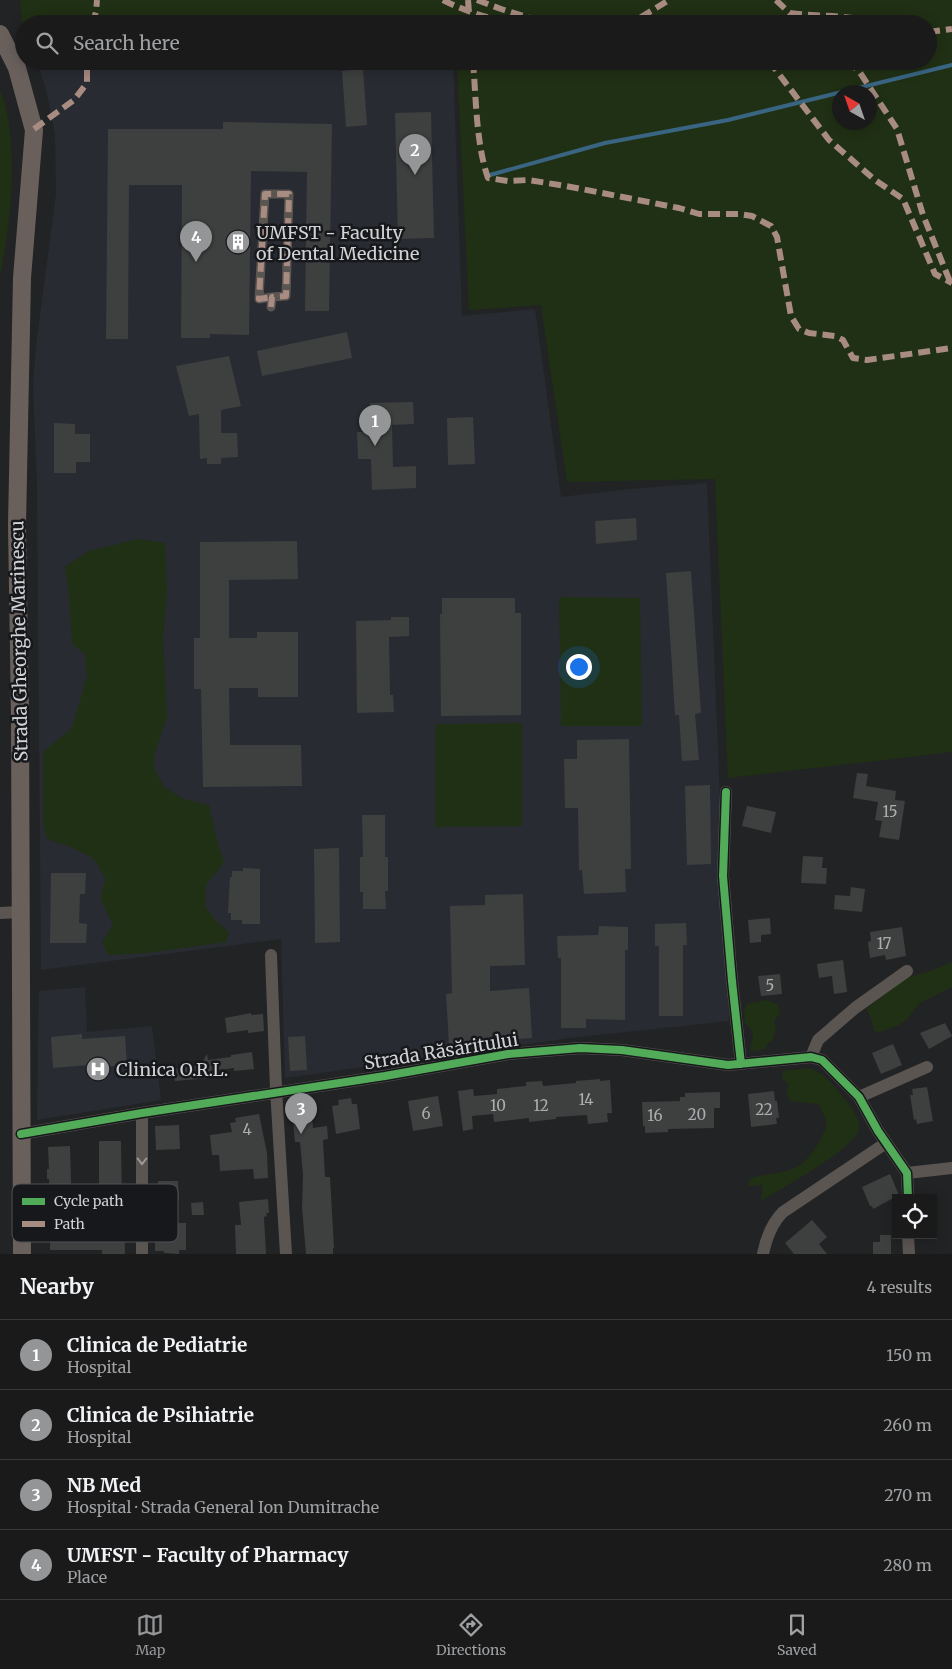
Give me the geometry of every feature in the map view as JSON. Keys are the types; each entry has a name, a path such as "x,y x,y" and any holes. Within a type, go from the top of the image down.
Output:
{"main road":[{"name":"Strada Gheorghe Marinescu","path":"0,34 15,64"},
{"name":"Strada Gheorghe Marinescu","path":"18,70 34,130 22,278 17,524 20,728 21,1184"}],"street":[{"path":"265,194 290,194 286,296 272,298 258,299 265,194"},
{"path":"271,307 272,298"},
{"path":"726,792 723,876 741,1064"},
{"path":"0,913 20,912"},
{"path":"271,955 286,1254"},
{"path":"908,971 855,1008 818,1040 810,1057 822,1060 859,1097 886,1143 907,1173 908,1194"},
{"name":"Strada Răsăritului","path":"21,1134 142,1113 385,1076 508,1054 580,1048 622,1050 719,1064 741,1064 810,1057"},
{"path":"859,1097 927,1067"},
{"path":"142,1113 142,1184"},
{"path":"763,1254 768,1237 777,1218 783,1212 886,1143"},
{"path":"907,1173 952,1168"},
{"path":"908,1239 909,1254"}],"shaded area":[{"path":"39,70 453,70 462,316 535,309 561,497 707,483 729,1021 570,1038 285,1078 281,939 41,970 37,486 33,385 36,346 56,194 55,133 45,85"},
{"name":"Clinica O.R.L.","path":"85,987 87,1032 152,1026 161,1100 37,1120 39,991"}],"green space":[{"path":"20,0 952,0 952,752 728,778 715,479 567,482 541,305 469,310 457,70 937,70 937,15 21,15"},
{"path":"0,89 10,132 12,181 0,275"},
{"path":"138,539 165,543 167,591 163,638 167,716 155,753 154,768 164,787 184,799 209,805 224,862 206,885 205,906 217,922 229,933 226,942 147,953 108,955 102,942 113,925 100,898 106,879 93,858 69,846 47,839 43,822 43,752 72,728 87,676 85,654 72,644 65,567 89,551"},
{"path":"559,597 640,598 642,726 561,726"},
{"path":"522,723 522,826 435,827 435,724"},
{"path":"952,962 952,987 920,1003 907,1019 899,1025 880,1032 874,1031 871,1018 866,1009 906,978"},
{"path":"765,1000 778,1004 780,1014 774,1020 776,1029 773,1040 767,1044 765,1049 750,1050 753,1034 745,1024 744,1012 747,1004"},
{"path":"810,1068 831,1082 856,1114 859,1129 855,1137 832,1157 761,1201 763,1185 748,1186 751,1178 790,1170 798,1166 812,1153 826,1127 824,1115 818,1104 791,1101 786,1093 789,1085 782,1078 783,1071"}],"building":[{"path":"363,70 367,125 346,127 342,71"},
{"path":"431,112 434,238 398,239 395,113"},
{"path":"223,122 332,124 329,311 305,311 307,172 251,171 249,335 210,334 210,338 181,338 182,185 129,185 128,339 106,339 108,129 223,129"},
{"path":"347,332 352,358 262,376 257,351"},
{"path":"229,356 241,406 221,410 221,433 237,433 238,457 221,458 221,464 207,464 207,458 200,459 199,414 189,416 176,366"},
{"path":"413,402 414,424 392,425 393,467 416,466 416,488 372,490 371,459 358,459 357,432 371,432 370,403"},
{"path":"473,417 475,464 448,465 447,418"},
{"path":"54,423 75,424 75,434 90,434 90,462 76,462 76,473 54,473"},
{"path":"636,518 637,540 596,544 595,521"},
{"path":"297,541 298,579 229,580 229,638 257,638 257,632 298,632 298,697 258,697 258,688 229,688 230,745 301,745 302,786 203,787 201,689 194,689 194,638 200,638 200,542"},
{"path":"691,571 701,713 695,714 699,760 682,761 679,715 675,715 666,573"},
{"path":"442,598 515,598 515,613 521,613 521,715 441,716 440,614 442,614"},
{"path":"391,617 409,617 409,636 389,637 390,695 393,695 394,712 357,713 356,621 391,620"},
{"path":"629,739 631,869 625,869 626,892 584,894 582,870 579,870 578,808 565,808 564,759 577,759 577,740"},
{"path":"857,773 868,774 866,786 896,791 895,800 905,801 899,840 879,837 882,821 875,820 878,802 853,798"},
{"path":"710,785 711,864 687,865 685,786"},
{"path":"747,806 776,812 771,833 742,826"},
{"path":"362,815 385,815 385,857 388,857 388,891 385,891 386,909 363,909 363,892 360,892 360,857 363,857"},
{"path":"339,848 340,942 315,943 314,849"},
{"path":"803,856 823,857 822,868 827,868 826,884 801,883"},
{"path":"243,868 260,869 260,924 242,924 242,920 231,920 231,913 228,913 232,871 243,871"},
{"path":"51,873 86,873 85,894 80,894 79,923 87,924 86,943 50,943"},
{"path":"851,887 865,889 862,912 834,909 835,895 850,896"},
{"path":"523,894 525,965 490,966 490,991 529,988 532,1038 449,1044 446,994 452,993 450,906 485,905 485,895"},
{"path":"770,918 771,934 761,935 761,942 750,943 748,920"},
{"path":"686,923 687,945 683,945 683,1016 659,1016 659,946 655,946 655,924"},
{"path":"599,926 628,927 628,950 625,950 625,1020 586,1019 586,1028 561,1028 561,958 558,958 557,936 598,935"},
{"path":"902,927 906,956 886,960 885,955 870,958 868,942 871,941 870,932"},
{"path":"843,960 847,992 834,994 832,976 819,978 817,964"},
{"path":"780,974 782,994 761,996 758,976"},
{"path":"251,1013 251,1015 263,1014 264,1031 248,1033 248,1030 227,1033 225,1018"},
{"path":"945,1023 952,1036 929,1049 920,1033"},
{"path":"82,1034 82,1039 125,1036 127,1065 102,1067 102,1064 53,1068 51,1037"},
{"path":"305,1036 307,1070 290,1071 288,1037"},
{"path":"893,1044 902,1065 881,1074 872,1053"},
{"path":"252,1052 254,1069 234,1071 234,1068 210,1071 211,1078 175,1081 173,1069 201,1065 207,1054 208,1060"},
{"path":"600,1079 600,1081 610,1080 612,1113 607,1113 608,1122 588,1124 587,1115 556,1117 556,1119 529,1122 529,1118 494,1122 493,1114 472,1116 473,1129 463,1131 458,1091 473,1089 474,1096 497,1094 497,1089 526,1086 526,1082 542,1081 543,1086"},
{"path":"927,1087 933,1121 917,1124 916,1119 914,1120 910,1095 913,1095 912,1089"},
{"path":"774,1091 779,1118 776,1118 777,1124 751,1127 748,1094"},
{"path":"720,1092 720,1108 714,1108 714,1128 668,1129 668,1132 645,1133 642,1102 680,1101 680,1097 685,1097 685,1093"},
{"path":"438,1096 443,1126 413,1131 408,1101"},
{"path":"351,1098 352,1104 357,1104 360,1129 336,1134 332,1106 339,1105 338,1100"},
{"path":"259,1114 267,1153 268,1178 254,1179 253,1169 220,1171 219,1155 212,1155 210,1135 232,1132 230,1123 236,1122 235,1118"},
{"path":"312,1118 313,1128 327,1126 328,1139 323,1140 325,1177 330,1177 333,1254 306,1254 302,1208 303,1175 300,1142 295,1142 293,1120"},
{"path":"179,1125 180,1149 156,1150 155,1126"},
{"path":"99,1141 121,1141 122,1184 99,1184"},
{"path":"70,1146 71,1184 49,1184 49,1179 47,1179 47,1169 49,1169 48,1147"},
{"path":"890,1174 899,1194 892,1194 892,1199 873,1209 862,1187"},
{"path":"158,1181 178,1181 179,1200 178,1184 158,1184"},
{"path":"268,1199 269,1213 266,1213 267,1216 264,1217 266,1254 236,1254 235,1225 241,1225 239,1202"},
{"path":"203,1202 204,1215 192,1215 191,1203"},
{"path":"812,1220 827,1237 819,1244 827,1254 794,1254 785,1243"},
{"path":"178,1223 186,1223 186,1250 179,1250 179,1254 155,1251 155,1242 178,1242"},
{"path":"880,1235 891,1235 891,1254 873,1254 873,1242 880,1242"},
{"path":"50,1242 125,1242 125,1254 102,1254 102,1250 50,1250"}],"waterway":[{"path":"937,69 952,65"},
{"path":"490,175 605,143 728,120 932,70"}],"marked path":[{"path":"95,15 97,0"},
{"path":"443,0 482,15"},
{"path":"468,0 469,15"},
{"path":"477,0 521,15"},
{"path":"645,15 669,0"},
{"path":"776,0 792,15"},
{"path":"790,13 816,15"},
{"path":"937,31 952,29"},
{"path":"34,129 74,100 87,83 87,70"},
{"path":"474,70 479,136 488,178 508,181 528,180 566,186 679,208 699,214 739,214 752,216 771,226 777,237 791,316 799,329 809,333 835,336 843,340 853,358 867,360 952,348"},
{"path":"776,70 829,140 875,180 903,199 935,274 952,283"},
{"path":"858,70 897,129 923,215 951,284"},
{"path":"271,307 272,297 286,296 289,194 265,194 259,299 272,297"}],"cycle path":[{"path":"726,792 723,876 741,1064"},
{"path":"21,1134 142,1113 385,1076 508,1054 580,1048 622,1050 728,1065 811,1057 822,1060 859,1097 878,1131 907,1173 908,1194"}],"place":[{"name":"Clinica de Psihiatrie","path":"415,175"},
{"name":"UMFST - Faculty of Dental Medicine","path":"238,242"},
{"name":"UMFST - Faculty of Pharmacy","path":"196,262"},
{"name":"Clinica de Pediatrie","path":"375,446"},
{"name":"Clinica O.R.L.","path":"98,1069"},
{"name":"NB Med","path":"301,1134"}]}
